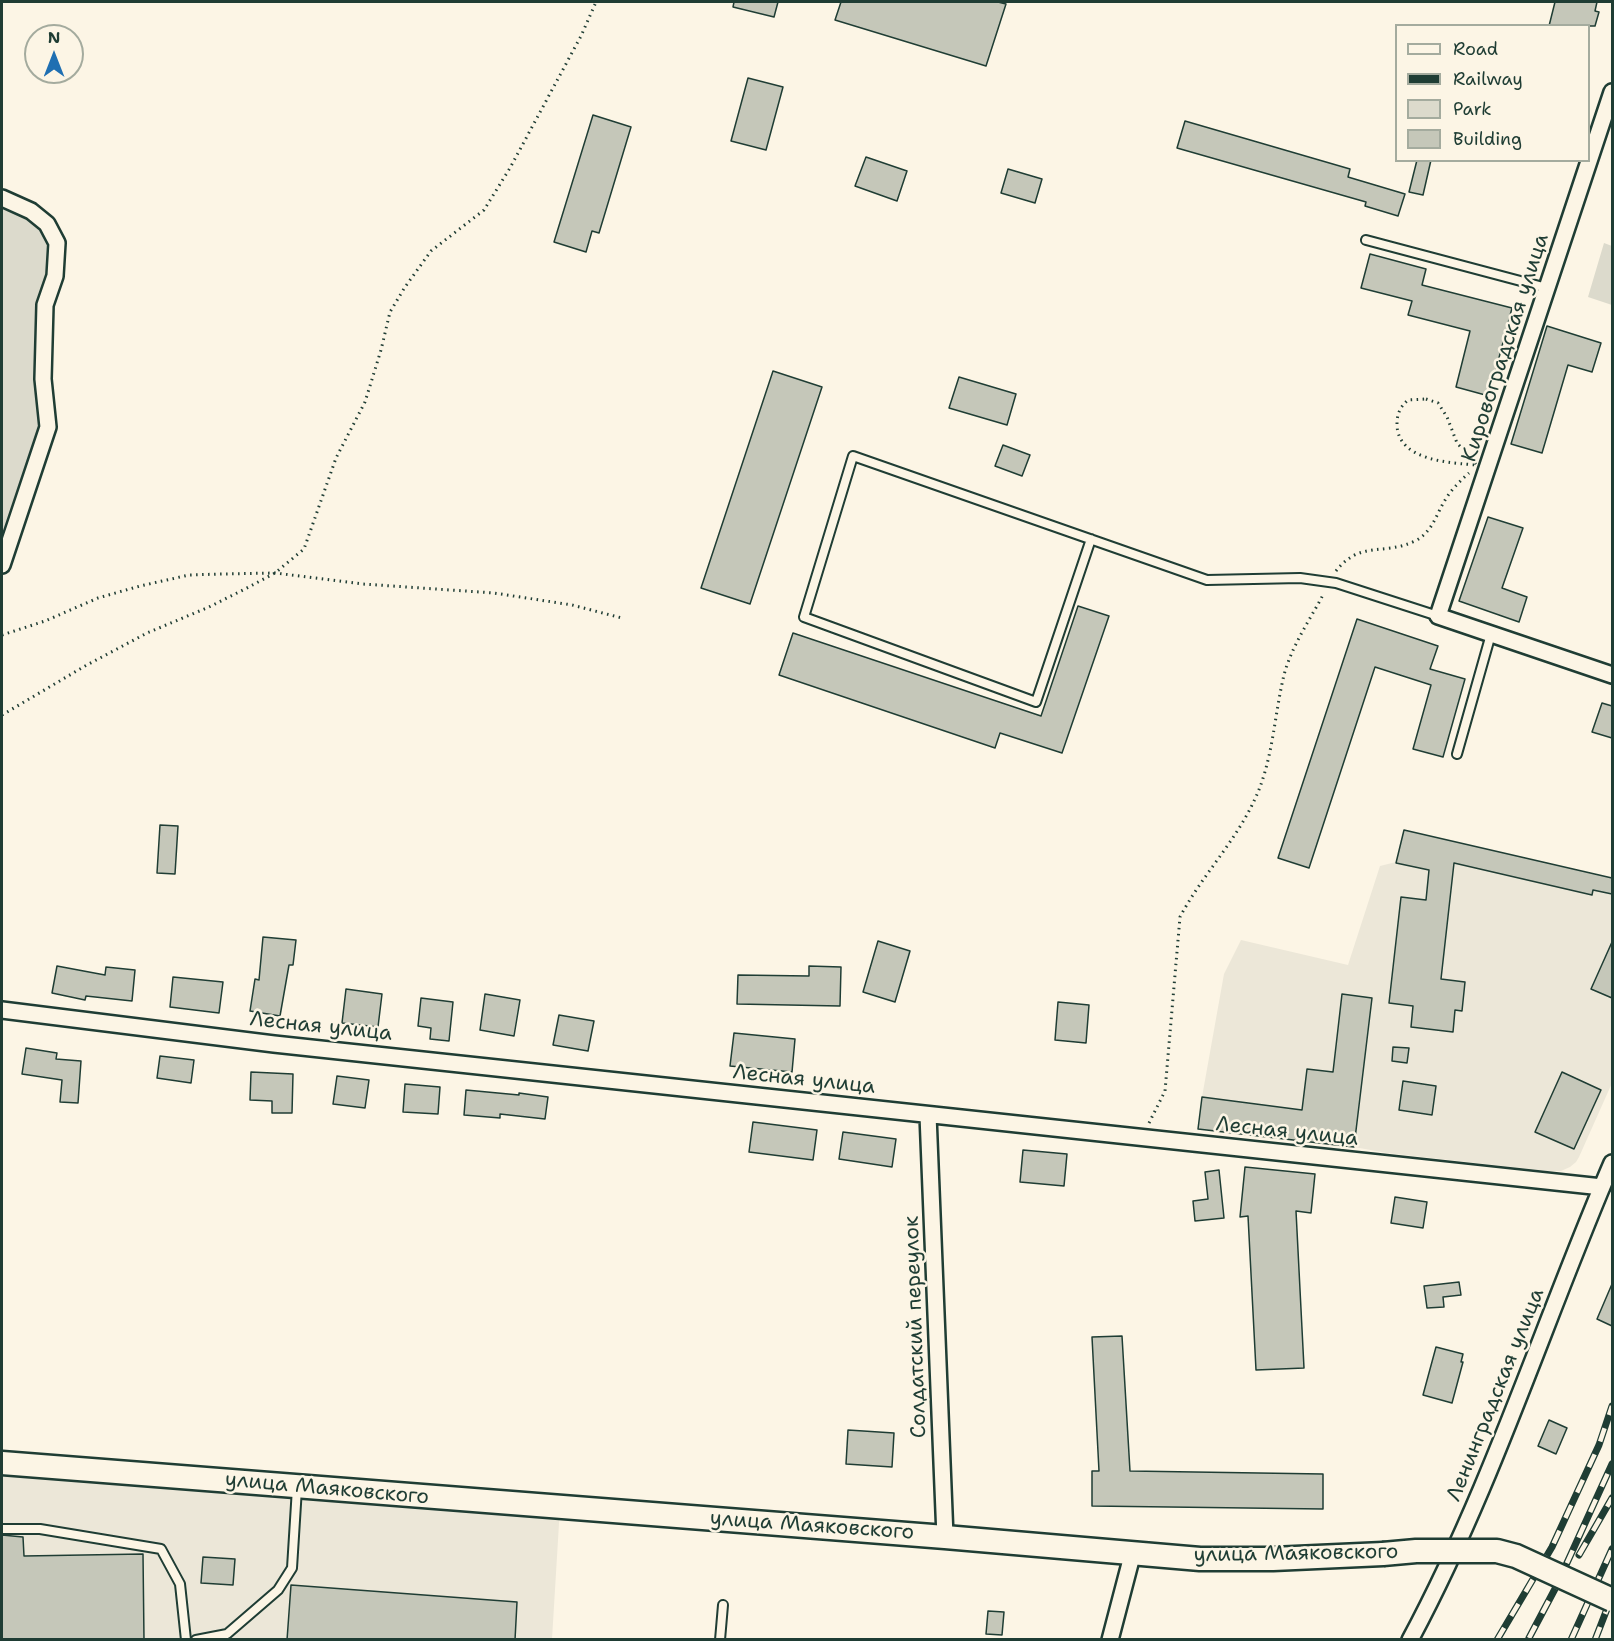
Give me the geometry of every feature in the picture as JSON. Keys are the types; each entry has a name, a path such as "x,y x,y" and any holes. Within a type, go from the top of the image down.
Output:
{"street":[{"name":"Кировоградская улица","path":"1590,159 1612,92"},
{"name":"Кировоградская улица","path":"1438,616 1589,162"},
{"path":"2,198 31,211 47,224 57,243 55,276 45,305 43,379 48,428 2,565"},
{"path":"1438,616 1612,675"},
{"name":"Лесная улица","path":"2,1010 274,1044 1602,1187"},
{"name":"Солдатский переулок","path":"928,1115 945,1537"},
{"name":"Ленинградская улица","path":"1410,1640 1437,1591 1493,1464 1612,1163"},
{"name":"улица Маяковского","path":"2,1463 1200,1559 1273,1559 1416,1551 1497,1551 1516,1556 1612,1600"},
{"path":"1110,1640 1133,1552"}],"lane":[{"path":"1366,240 1548,288"},
{"path":"1091,539 1036,702 804,617 853,456 1091,539 1207,580 1300,578 1329,582 1438,616"},
{"path":"1457,754 1491,634"},
{"path":"195,1640 228,1634 278,1590 292,1568 297,1486"},
{"path":"2,1529 40,1529 161,1549 180,1584 186,1640"},
{"path":"720,1640 723,1605"}],"path":[{"path":"2,715 85,666 275,573 304,549 336,458 365,402 390,312 431,251 484,210 516,158 581,36 596,2"},
{"path":"1426,399 1438,403 1447,417 1457,443 1478,465 1445,463 1415,453 1403,444 1397,432 1400,407 1408,400 1426,399"},
{"path":"1142,1138 1165,1091 1180,917 1255,800 1266,769 1284,673 1300,634 1336,570 1347,558 1360,552 1401,546 1425,534 1433,525 1446,497 1478,465"},
{"path":"2,635 45,621 98,598 189,575 275,573 363,584 494,593 572,605 622,618"}],"shaded area":[{"path":"1404,830 1612,878 1612,1083 1579,1157 1570,1167 1561,1171 1547,1171 1198,1129 1224,974 1241,940 1348,965 1380,866 1396,862"},
{"path":"2,1463 560,1507 552,1639 2,1639"}],"green space":[{"path":"2,198 31,211 57,243 45,305 48,427 2,565"},
{"path":"1604,243 1612,246 1612,305 1588,297"}],"building":[{"path":"734,2 778,2 774,17 733,7"},
{"path":"841,2 998,2 1006,4 986,66 835,20"},
{"path":"1555,2 1597,2 1595,11 1599,12 1595,26 1550,24"},
{"path":"748,78 783,87 766,150 731,141"},
{"path":"593,115 631,127 599,233 592,231 586,252 554,242"},
{"path":"1185,121 1350,169 1348,177 1405,194 1398,216 1365,206 1366,202 1177,148"},
{"path":"866,157 907,171 897,201 855,186"},
{"path":"1416,162 1431,162 1423,195 1409,192"},
{"path":"1008,169 1042,179 1035,203 1001,193"},
{"path":"1370,254 1426,269 1422,285 1512,308 1489,396 1456,387 1470,331 1408,315 1412,301 1361,288"},
{"path":"1547,326 1601,343 1592,372 1568,365 1542,453 1511,444"},
{"path":"773,371 822,387 750,604 701,588"},
{"path":"959,377 1016,394 1007,425 949,408"},
{"path":"1003,445 1030,455 1022,476 995,466"},
{"path":"1488,517 1523,528 1502,588 1527,597 1519,622 1459,601"},
{"path":"1078,606 1109,616 1062,753 1000,733 995,748 779,675 793,633 1041,716"},
{"path":"1357,619 1438,646 1430,669 1465,679 1443,757 1413,749 1431,685 1375,667 1309,868 1278,858"},
{"path":"1602,703 1612,706 1612,738 1592,732"},
{"path":"160,825 178,826 175,874 157,873"},
{"path":"1404,830 1612,878 1612,894 1593,890 1592,895 1454,863 1441,979 1465,982 1462,1011 1455,1010 1453,1032 1411,1027 1413,1006 1389,1003 1401,897 1426,900 1429,870 1396,863"},
{"path":"263,937 296,940 293,965 289,965 280,1016 250,1011 255,979 259,980"},
{"path":"878,941 910,951 895,1002 863,992"},
{"path":"1612,942 1612,998 1591,989"},
{"path":"57,966 105,975 106,967 135,970 132,1001 86,996 85,1000 52,993"},
{"path":"809,966 841,967 840,1006 737,1004 738,975 809,976"},
{"path":"173,977 223,982 219,1013 170,1007"},
{"path":"346,989 382,994 378,1027 342,1023"},
{"path":"485,994 520,1000 514,1036 480,1030"},
{"path":"1342,994 1372,998 1354,1147 1198,1129 1202,1097 1302,1110 1307,1069 1333,1072"},
{"path":"421,998 453,1002 449,1041 430,1039 431,1028 418,1026"},
{"path":"1058,1002 1089,1005 1086,1043 1055,1040"},
{"path":"559,1015 594,1021 588,1051 553,1045"},
{"path":"734,1033 795,1039 792,1072 730,1066"},
{"path":"1393,1047 1409,1048 1407,1063 1392,1061"},
{"path":"26,1048 57,1053 56,1059 81,1061 78,1103 60,1102 62,1080 22,1074"},
{"path":"160,1056 194,1060 191,1083 157,1078"},
{"path":"251,1072 293,1074 292,1113 272,1113 272,1101 250,1100"},
{"path":"1562,1072 1601,1090 1574,1149 1535,1132"},
{"path":"337,1076 369,1080 365,1108 333,1104"},
{"path":"1403,1081 1436,1086 1432,1115 1399,1110"},
{"path":"405,1084 440,1087 438,1114 403,1112"},
{"path":"466,1090 548,1097 545,1119 500,1114 500,1118 464,1115"},
{"path":"753,1122 817,1130 813,1160 749,1152"},
{"path":"843,1132 896,1139 892,1167 839,1159"},
{"path":"1023,1150 1067,1154 1064,1186 1020,1182"},
{"path":"1245,1167 1315,1174 1311,1213 1296,1211 1304,1368 1256,1370 1248,1216 1240,1217"},
{"path":"1219,1170 1224,1218 1195,1221 1193,1201 1208,1199 1205,1172"},
{"path":"1395,1197 1427,1202 1423,1228 1391,1223"},
{"path":"1459,1282 1461,1295 1443,1297 1444,1307 1427,1308 1424,1286"},
{"path":"1612,1284 1612,1326 1597,1319"},
{"path":"1122,1336 1130,1471 1323,1474 1323,1509 1092,1506 1092,1471 1099,1471 1092,1337"},
{"path":"1436,1347 1463,1354 1452,1403 1423,1395"},
{"path":"1549,1420 1567,1428 1556,1454 1538,1446"},
{"path":"848,1430 894,1433 892,1467 846,1464"},
{"path":"2,1535 23,1537 24,1556 143,1554 144,1640 2,1640"},
{"path":"203,1557 235,1559 233,1585 201,1583"},
{"path":"291,1585 517,1602 515,1640 287,1640"},
{"path":"988,1611 1004,1612 1002,1635 986,1634"}],"railway":[{"path":"1497,1640 1552,1547 1599,1445 1612,1406"},
{"path":"1529,1638 1556,1587 1612,1464"},
{"path":"1579,1555 1612,1498"},
{"path":"1571,1640 1612,1549"},
{"path":"1595,1640 1612,1596"}]}
